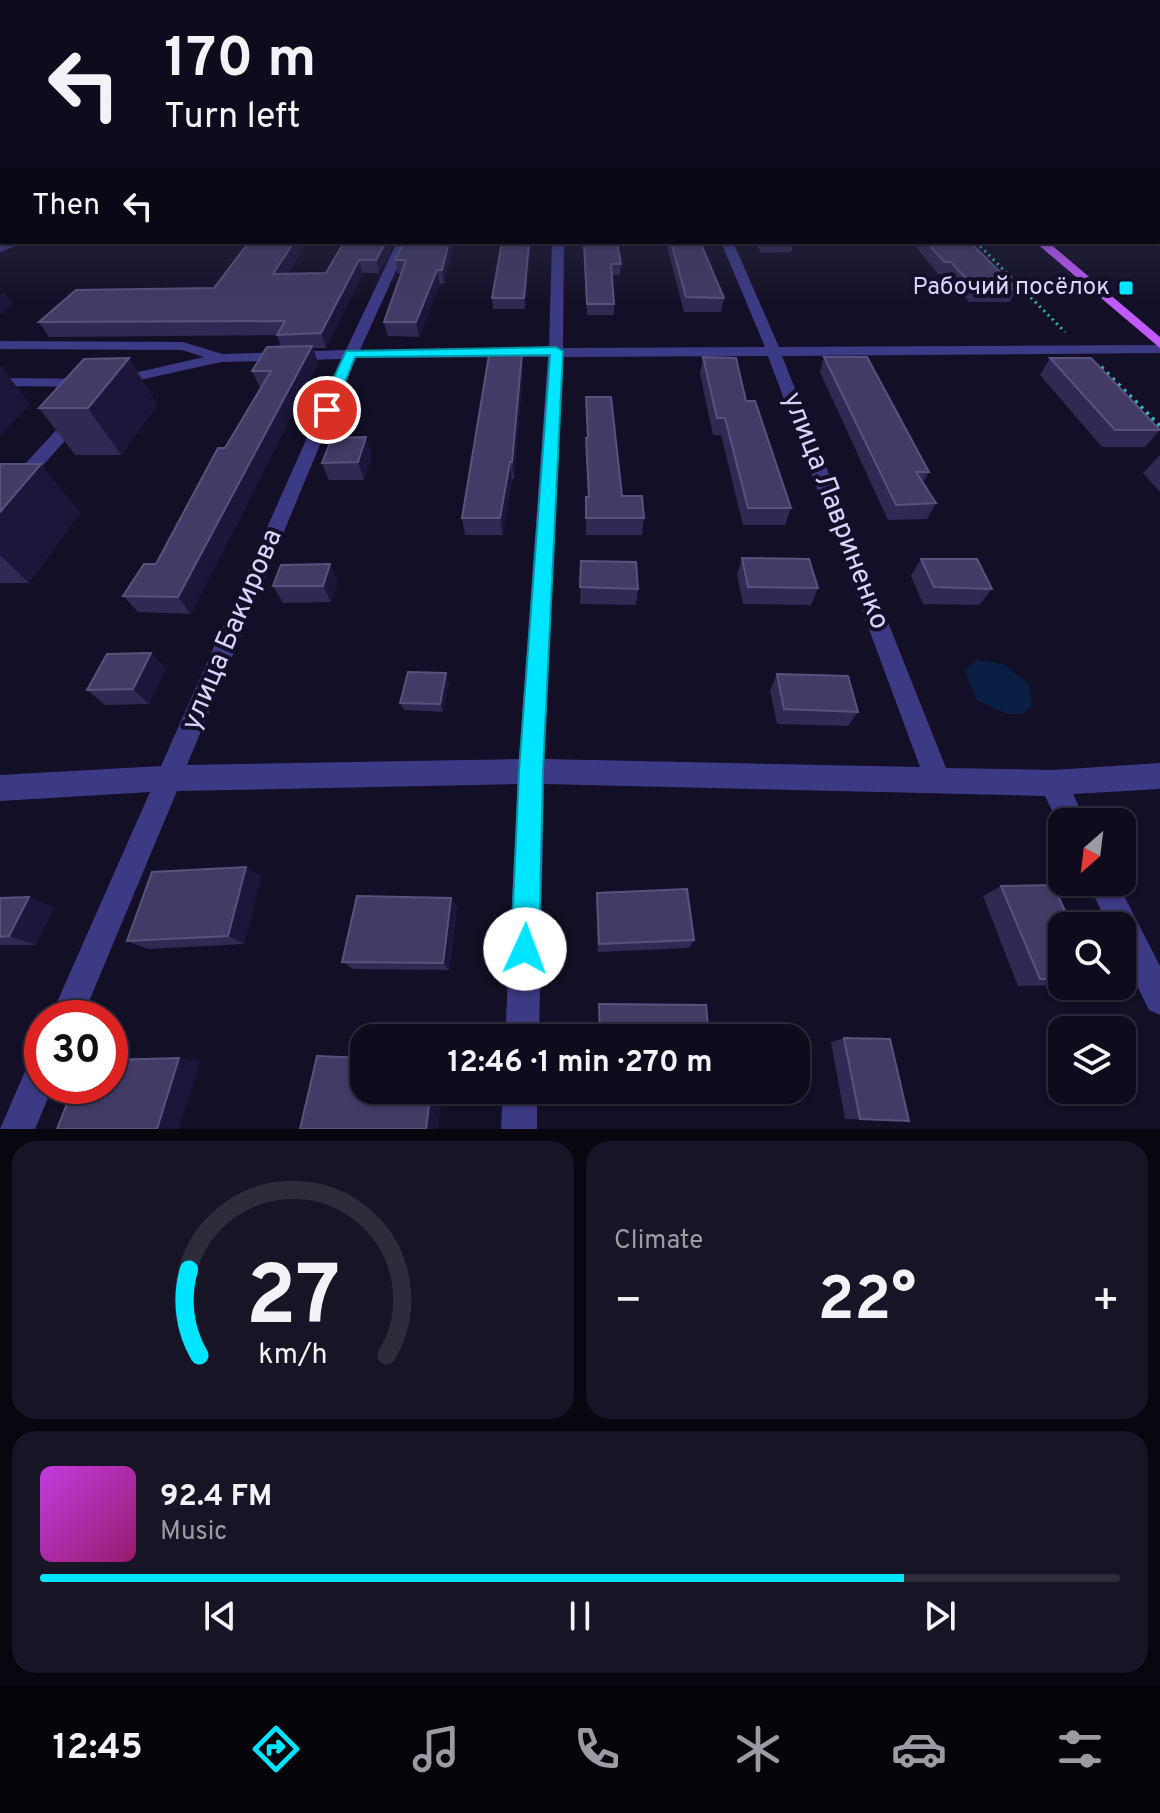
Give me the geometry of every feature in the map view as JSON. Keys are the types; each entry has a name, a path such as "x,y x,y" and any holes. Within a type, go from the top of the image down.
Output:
{"main road":[{"path":"1043,244 1160,346"}],"street":[{"name":"улица Бакирова","path":"74,1000 351,354 402,244"},
{"path":"522,1024 531,771 556,351 558,244"},
{"name":"улица Лавриненко","path":"728,244 773,350 938,781"},
{"path":"0,345 183,346 221,358"},
{"path":"0,382 108,383 221,358 556,351 1160,346"},
{"path":"0,503 108,383"},
{"path":"0,788 171,778 531,771 1053,783 1160,776"},
{"path":"1053,783 1065,808"},
{"path":"1109,896 1160,999"},
{"path":"17,1129 28,1104"},
{"path":"519,1129 520,1104"}],"water":[{"path":"975,660 1003,664 1029,685 1032,705 1023,714 1007,714 977,700 965,671"}],"building":[{"path":"247,244 293,244 273,274 326,273 343,244 385,244 376,260 359,260 321,333 277,335 285,321 39,322 76,290 214,288"},
{"path":"403,244 448,244 442,270 437,270 416,322 384,322 406,260 395,260"},
{"path":"502,244 529,244 524,298 492,298"},
{"path":"584,244 617,244 621,264 611,264 614,304 587,304"},
{"path":"672,244 701,244 724,298 686,297"},
{"path":"929,244 972,244 1017,289 975,289 951,262 944,262"},
{"path":"312,346 178,597 123,596 144,564 156,564 218,448 225,448 271,371 252,371 267,347"},
{"path":"522,354 512,462 500,518 462,518 489,355"},
{"path":"703,357 736,358 746,401 755,401 791,508 748,508 725,418 717,418"},
{"path":"824,357 867,357 929,472 916,472 936,503 896,505"},
{"path":"129,358 88,408 39,408 84,359"},
{"path":"1050,358 1091,358 1160,430 1115,430"},
{"path":"586,397 611,397 622,496 642,496 644,518 586,518 586,497 589,497"},
{"path":"366,437 358,462 322,463 332,438"},
{"path":"0,464 41,464 0,512"},
{"path":"742,558 809,559 818,588 748,587"},
{"path":"921,559 977,559 992,589 934,587"},
{"path":"581,561 636,562 638,589 580,587"},
{"path":"330,564 323,586 273,586 281,565"},
{"path":"151,653 133,689 87,690 107,654"},
{"path":"408,672 446,673 440,704 400,703"},
{"path":"777,674 848,676 858,712 784,709"},
{"path":"246,867 228,936 127,941 152,872"},
{"path":"1048,885 1048,896 1058,896 1066,912 1048,912 1048,979 1040,979 1001,886"},
{"path":"687,889 694,940 599,944 597,893"},
{"path":"357,896 451,898 443,963 342,962"},
{"path":"29,897 9,936 0,937 0,898"},
{"path":"599,1004 706,1005 708,1024 600,1024"},
{"path":"844,1038 890,1039 909,1121 860,1119"},
{"path":"317,1056 350,1057 350,1104 429,1104 426,1129 300,1129"},
{"path":"179,1058 157,1129 57,1129 67,1104 128,1104 128,1059"}],"place":[{"name":"Рабочий посёлок","path":"1126,288"}],"route":[{"path":"327,410 351,354 556,351 531,771 525,949"}]}
